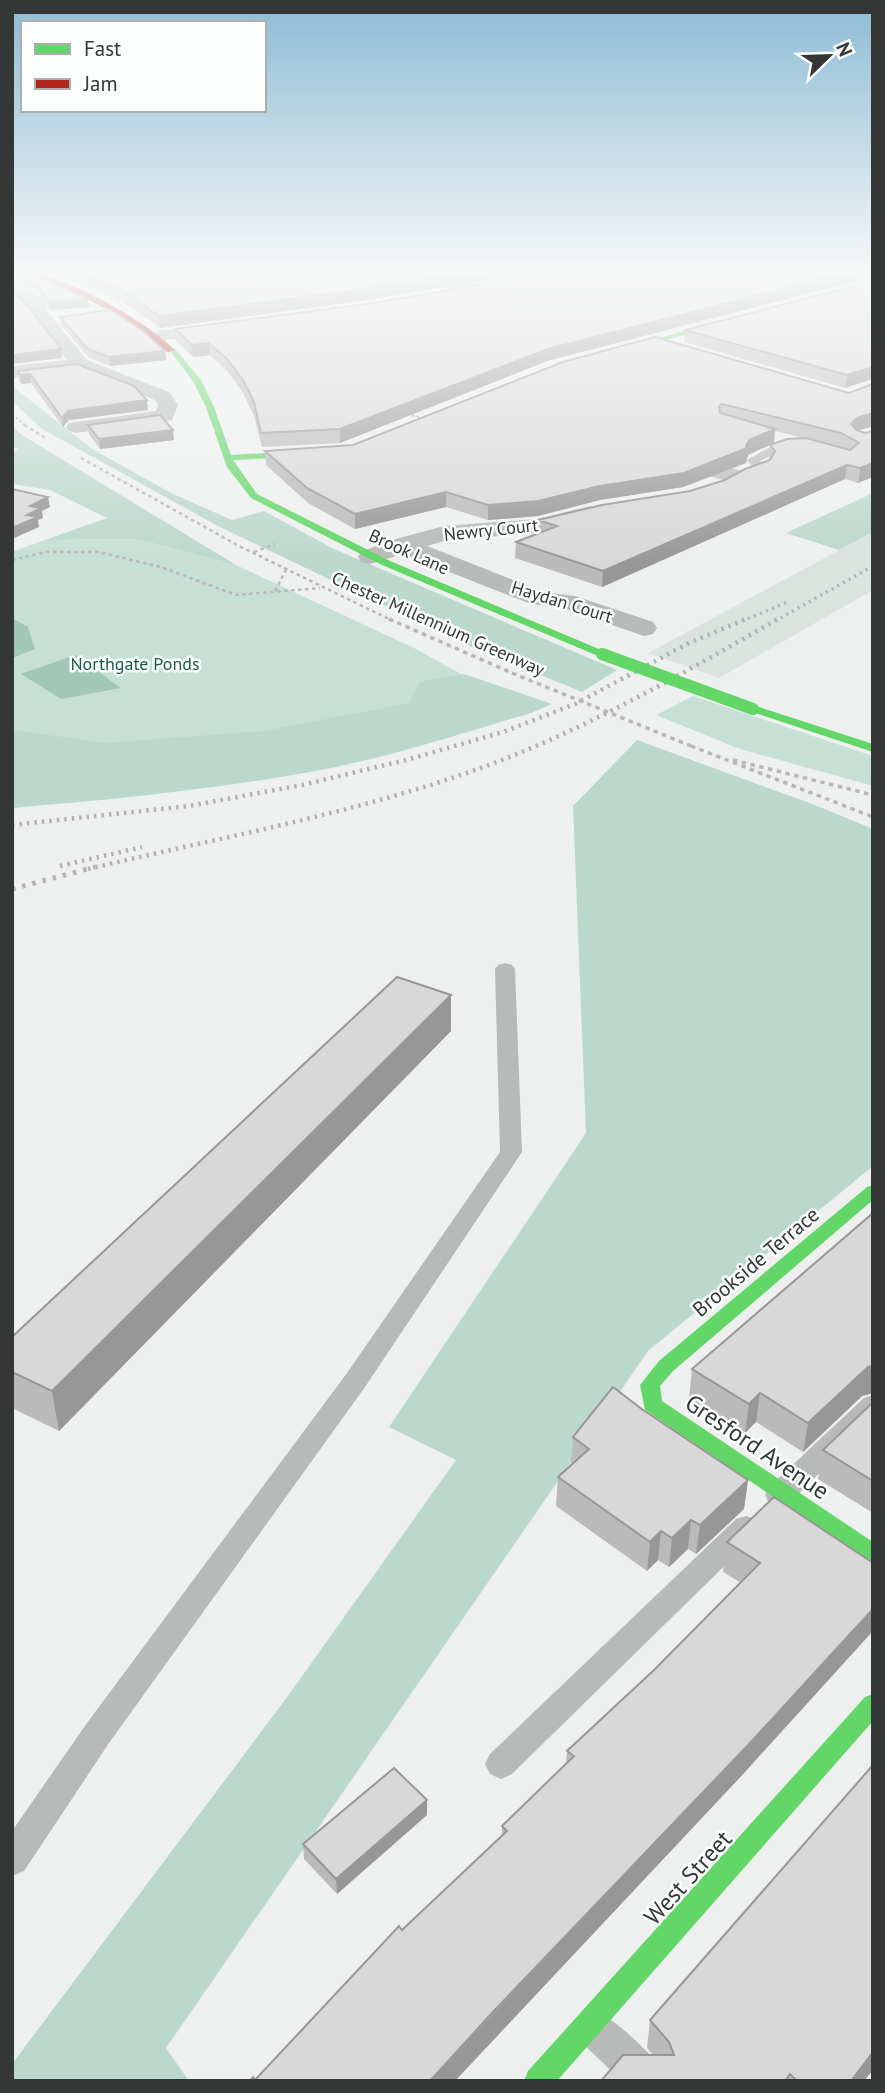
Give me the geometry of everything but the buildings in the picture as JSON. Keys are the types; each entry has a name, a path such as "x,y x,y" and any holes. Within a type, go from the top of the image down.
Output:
{"street":[{"path":"12,372 32,370"},
{"path":"76,427 165,416 168,405 162,396 95,370"},
{"name":"Brook Lane","path":"188,370 209,404 227,458 238,478 254,496 370,557 602,654 753,709 873,748"},
{"path":"227,458 331,453"},
{"path":"696,465 734,475"},
{"path":"706,490 734,475 760,467"},
{"name":"Newry Court","path":"370,557 444,533 538,526 610,509"},
{"name":"Haydan Court","path":"401,545 540,598 566,601 645,628"},
{"name":"Brookside Terrace","path":"666,1366 873,1191"},
{"name":"Gresford Avenue","path":"666,1366 650,1385 652,1405 873,1553"},
{"name":"West Street","path":"538,2081 873,1704"}],"lane":[{"path":"769,434 787,442 810,446"},
{"path":"760,467 753,460 787,442"},
{"path":"12,1860 98,1733 356,1380 511,1152 505,969"},
{"path":"501,1764 873,1405"},
{"path":"589,2024 649,2081"}],"path":[{"path":"406,413 430,420"},
{"path":"12,414 27,427 51,441"},
{"name":"Chester Millennium Greenway","path":"75,455 159,504 286,570 441,644 873,817"},
{"path":"12,560 46,552 98,552 161,567 236,595 321,588"},
{"path":"275,592 286,570"},
{"path":"719,757 873,795"}],"shaded area":[{"path":"12,386 92,449 173,494 232,520 264,511 334,549 617,670 582,692 467,645 218,526 42,429 12,401"},
{"path":"12,426 22,435 236,565 137,539 45,540 107,518 50,490 12,484 12,453 19,449 12,447"},
{"path":"873,493 873,532 839,550 786,533"},
{"path":"873,532 873,590 719,678 648,653"},
{"path":"12,618 28,627 35,649 12,658"},
{"path":"75,655 121,688 61,699 21,674"},
{"path":"464,674 552,704 447,738 333,768 195,789 12,808 12,730 107,743 264,731 410,703 419,682"},
{"path":"637,740 873,829 873,1166 648,1351 166,2048 189,2081 12,2081 12,2064 285,1700 456,1460 389,1427 586,1133 573,806"}],"green space":[{"name":"Northgate Ponds","path":"137,539 236,565 414,648 531,713 337,759 12,795 12,552 45,540"},
{"path":"693,696 873,756 873,786 740,749 656,715"}],"railway":[{"path":"775,621 873,566"},
{"path":"742,621 788,602"},
{"path":"12,825 189,806 302,785 410,759 503,732 575,704 689,643 746,619"},
{"path":"88,869 340,811 489,765 600,716 778,619"},
{"path":"60,866 142,847"},
{"path":"12,889 95,867"}],"traffic: fast":[{"path":"188,370 197,380 210,407 231,467 254,496 386,563 602,654"},
{"path":"227,458 319,453"},
{"path":"602,654 753,709"},
{"path":"753,709 873,748"},
{"path":"873,1191 666,1366 650,1385 652,1405 873,1553"},
{"path":"538,2081 873,1704"}]}
